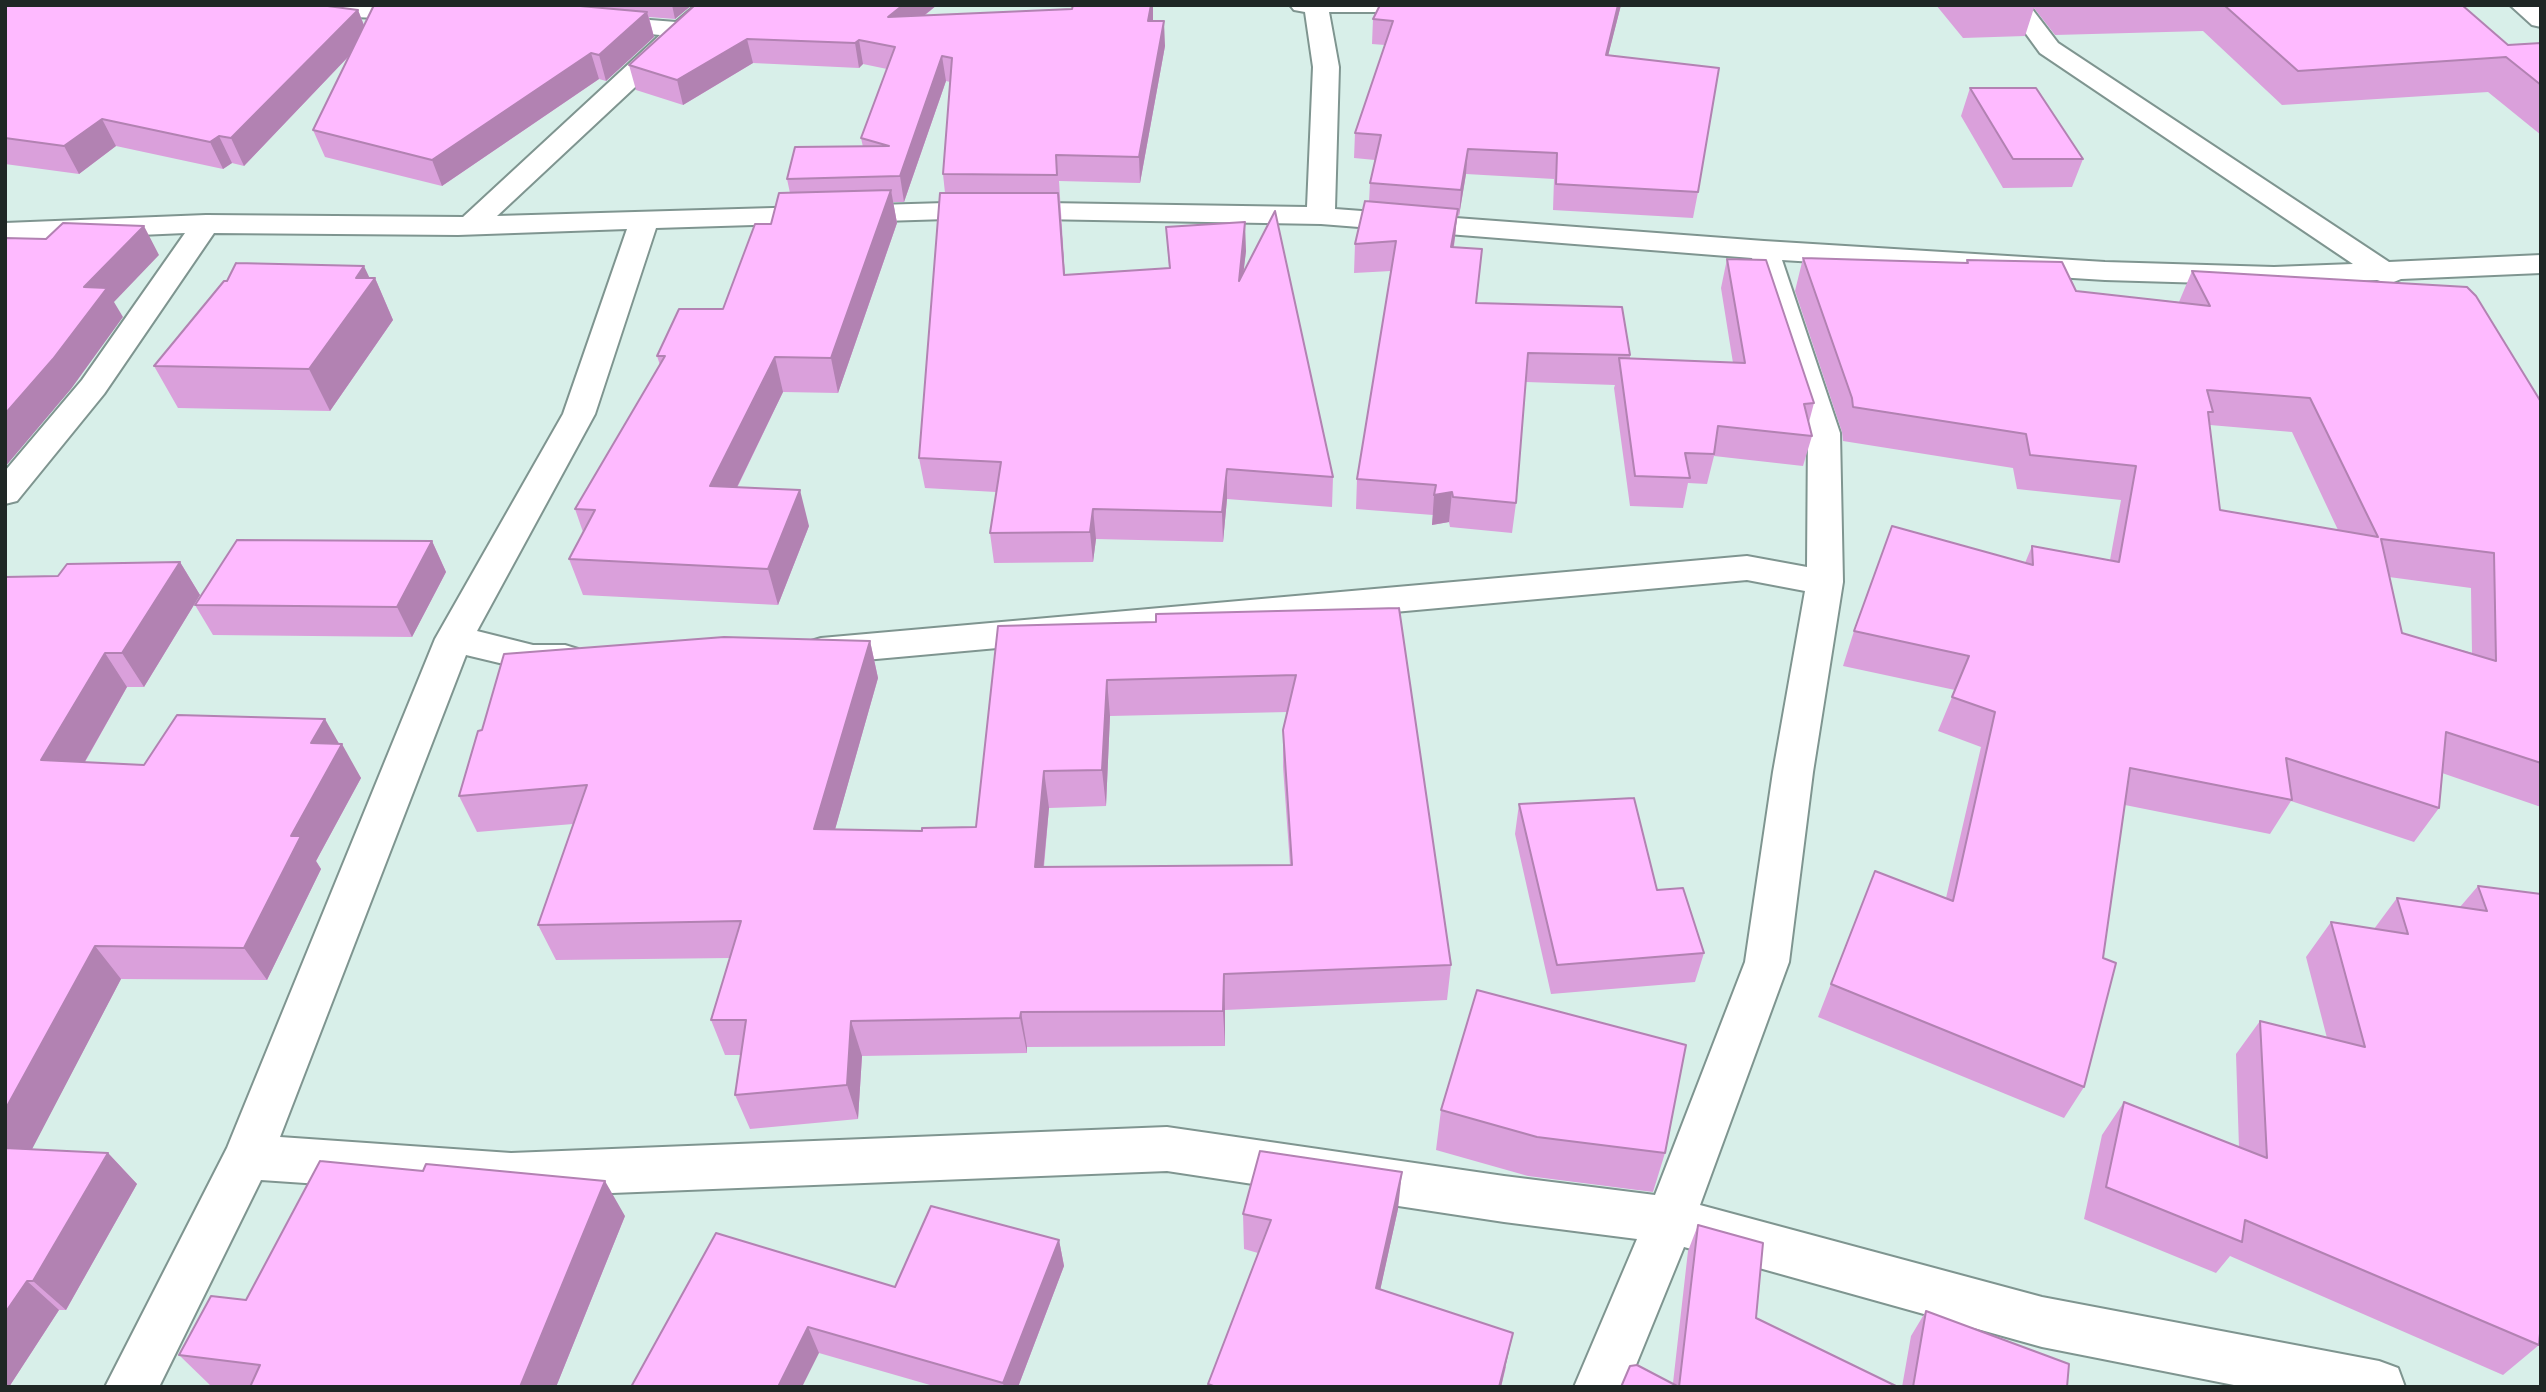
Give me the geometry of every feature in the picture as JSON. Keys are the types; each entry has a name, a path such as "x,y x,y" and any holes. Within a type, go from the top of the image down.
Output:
{"street":[{"path":"471,225 711,5"},
{"path":"1321,216 1326,67 1312,6 1379,5"},
{"path":"1386,5 1398,6"},
{"path":"2017,5 2049,48 2243,174 2383,272 2432,296"},
{"path":"2522,5 2541,20"},
{"path":"290,8 452,14"},
{"path":"573,21 681,30"},
{"path":"5,232 206,224 471,225 980,210 1321,216 1764,250 2105,271 2274,276 2541,264"},
{"path":"131,1387 248,1157 454,639 579,414 643,221"},
{"path":"5,493 93,387 206,224"},
{"path":"1600,1387 1670,1220 1767,962 1793,772 1825,582 1824,433 1764,250"},
{"path":"788,654 1747,568 1825,582"},
{"path":"454,639 533,658 599,658"},
{"path":"248,1157 511,1175 1167,1149 1504,1199 1670,1220 2042,1322 2379,1387"}],"building":[{"path":"5,5 320,5 358,10 231,138 219,136 210,142 102,119 64,146 5,138"},
{"path":"374,5 569,5 647,12 599,55 591,53 432,160 313,130"},
{"path":"695,5 903,5 888,17 1072,9 1073,5 1151,5 1148,21 1164,21 1139,157 1056,155 1057,175 943,174 952,58 942,56 900,176 787,179 795,147 889,146 861,138 895,47 859,40 855,43 747,39 677,80 629,65"},
{"path":"1380,5 1618,5 1606,55 1719,68 1698,192 1556,184 1557,153 1468,149 1461,190 1370,183 1381,135 1355,133 1393,21 1373,19"},
{"path":"2224,5 2462,5 2508,45 2541,43 2541,85 2506,57 2298,71"},
{"path":"1970,88 2036,88 2083,159 2013,159"},
{"path":"891,190 831,358 775,357 710,486 800,490 768,569 569,559 595,510 575,509 665,356 657,356 679,309 723,309 755,224 771,224 779,193"},
{"path":"940,193 1058,193 1064,275 1170,268 1166,227 1245,222 1239,281 1275,211 1333,477 1227,469 1222,512 1093,509 1090,532 990,533 1001,462 919,458"},
{"path":"1365,201 1458,209 1451,247 1482,249 1476,303 1622,307 1630,355 1528,353 1516,503 1453,497 1452,492 1434,495 1436,485 1357,479 1396,241 1355,244"},
{"path":"63,223 144,226 84,287 107,288 53,359 5,414 5,238 46,239"},
{"path":"1803,258 1968,263 1967,260 2062,262 2076,291 2210,306 2192,271 2467,287 2476,296 2541,402 2541,763 2446,732 2439,808 2286,758 2292,800 2130,768 2103,958 2116,963 2084,1087 1831,984 1875,871 1953,901 1995,712 1952,697 1969,656 1854,631 1892,526 2033,565 2032,546 2119,562 2136,466 2030,455 2026,434 1853,407","holes":["2207,390 2310,398 2378,537 2220,510 2208,412 2213,412","2381,539 2494,553 2496,661 2402,633"]},
{"path":"1727,259 1766,260 1814,403 1804,404 1812,436 1718,426 1714,454 1685,453 1690,478 1635,476 1619,358 1745,363"},
{"path":"236,263 364,266 356,278 375,278 309,369 154,366 224,281 227,281"},
{"path":"237,540 432,541 397,607 195,605"},
{"path":"180,562 122,653 105,653 41,760 144,765 177,715 325,719 311,743 342,744 291,836 301,836 244,948 95,946 5,1110 5,577 58,576 67,564"},
{"path":"1399,608 1451,965 1224,974 1223,1011 1021,1012 1020,1018 851,1021 847,1085 735,1095 746,1020 711,1020 741,921 538,925 587,785 459,796 504,654 724,637 870,641 814,829 922,831 922,828 976,827 998,626 1156,622 1156,614","holes":["1296,675 1283,730 1292,865 1035,867 1044,771 1102,770 1107,680"]},
{"path":"1634,798 1657,890 1683,888 1704,953 1557,965 1519,804"},
{"path":"2478,886 2541,894 2539,1345 2245,1220 2242,1242 2106,1187 2124,1102 2267,1158 2260,1021 2365,1047 2331,922 2408,934 2397,898 2487,911"},
{"path":"1477,990 1686,1045 1665,1153 1537,1137 1441,1110"},
{"path":"5,1148 108,1153 33,1281 27,1281 5,1313"},
{"path":"1260,1151 1402,1172 1376,1288 1513,1333 1499,1387 1216,1387 1208,1384 1271,1220 1243,1214"},
{"path":"320,1161 423,1171 426,1164 605,1181 520,1387 250,1387 260,1365 179,1355 211,1296 246,1300"},
{"path":"931,1206 1059,1240 1003,1383 808,1327 778,1387 631,1387 716,1233 895,1287"},
{"path":"1698,1225 1763,1243 1756,1318 1898,1387 1679,1387"},
{"path":"1926,1311 2069,1364 2067,1387 1913,1387"},
{"path":"1637,1365 1679,1387 1621,1387 1630,1366"}]}
